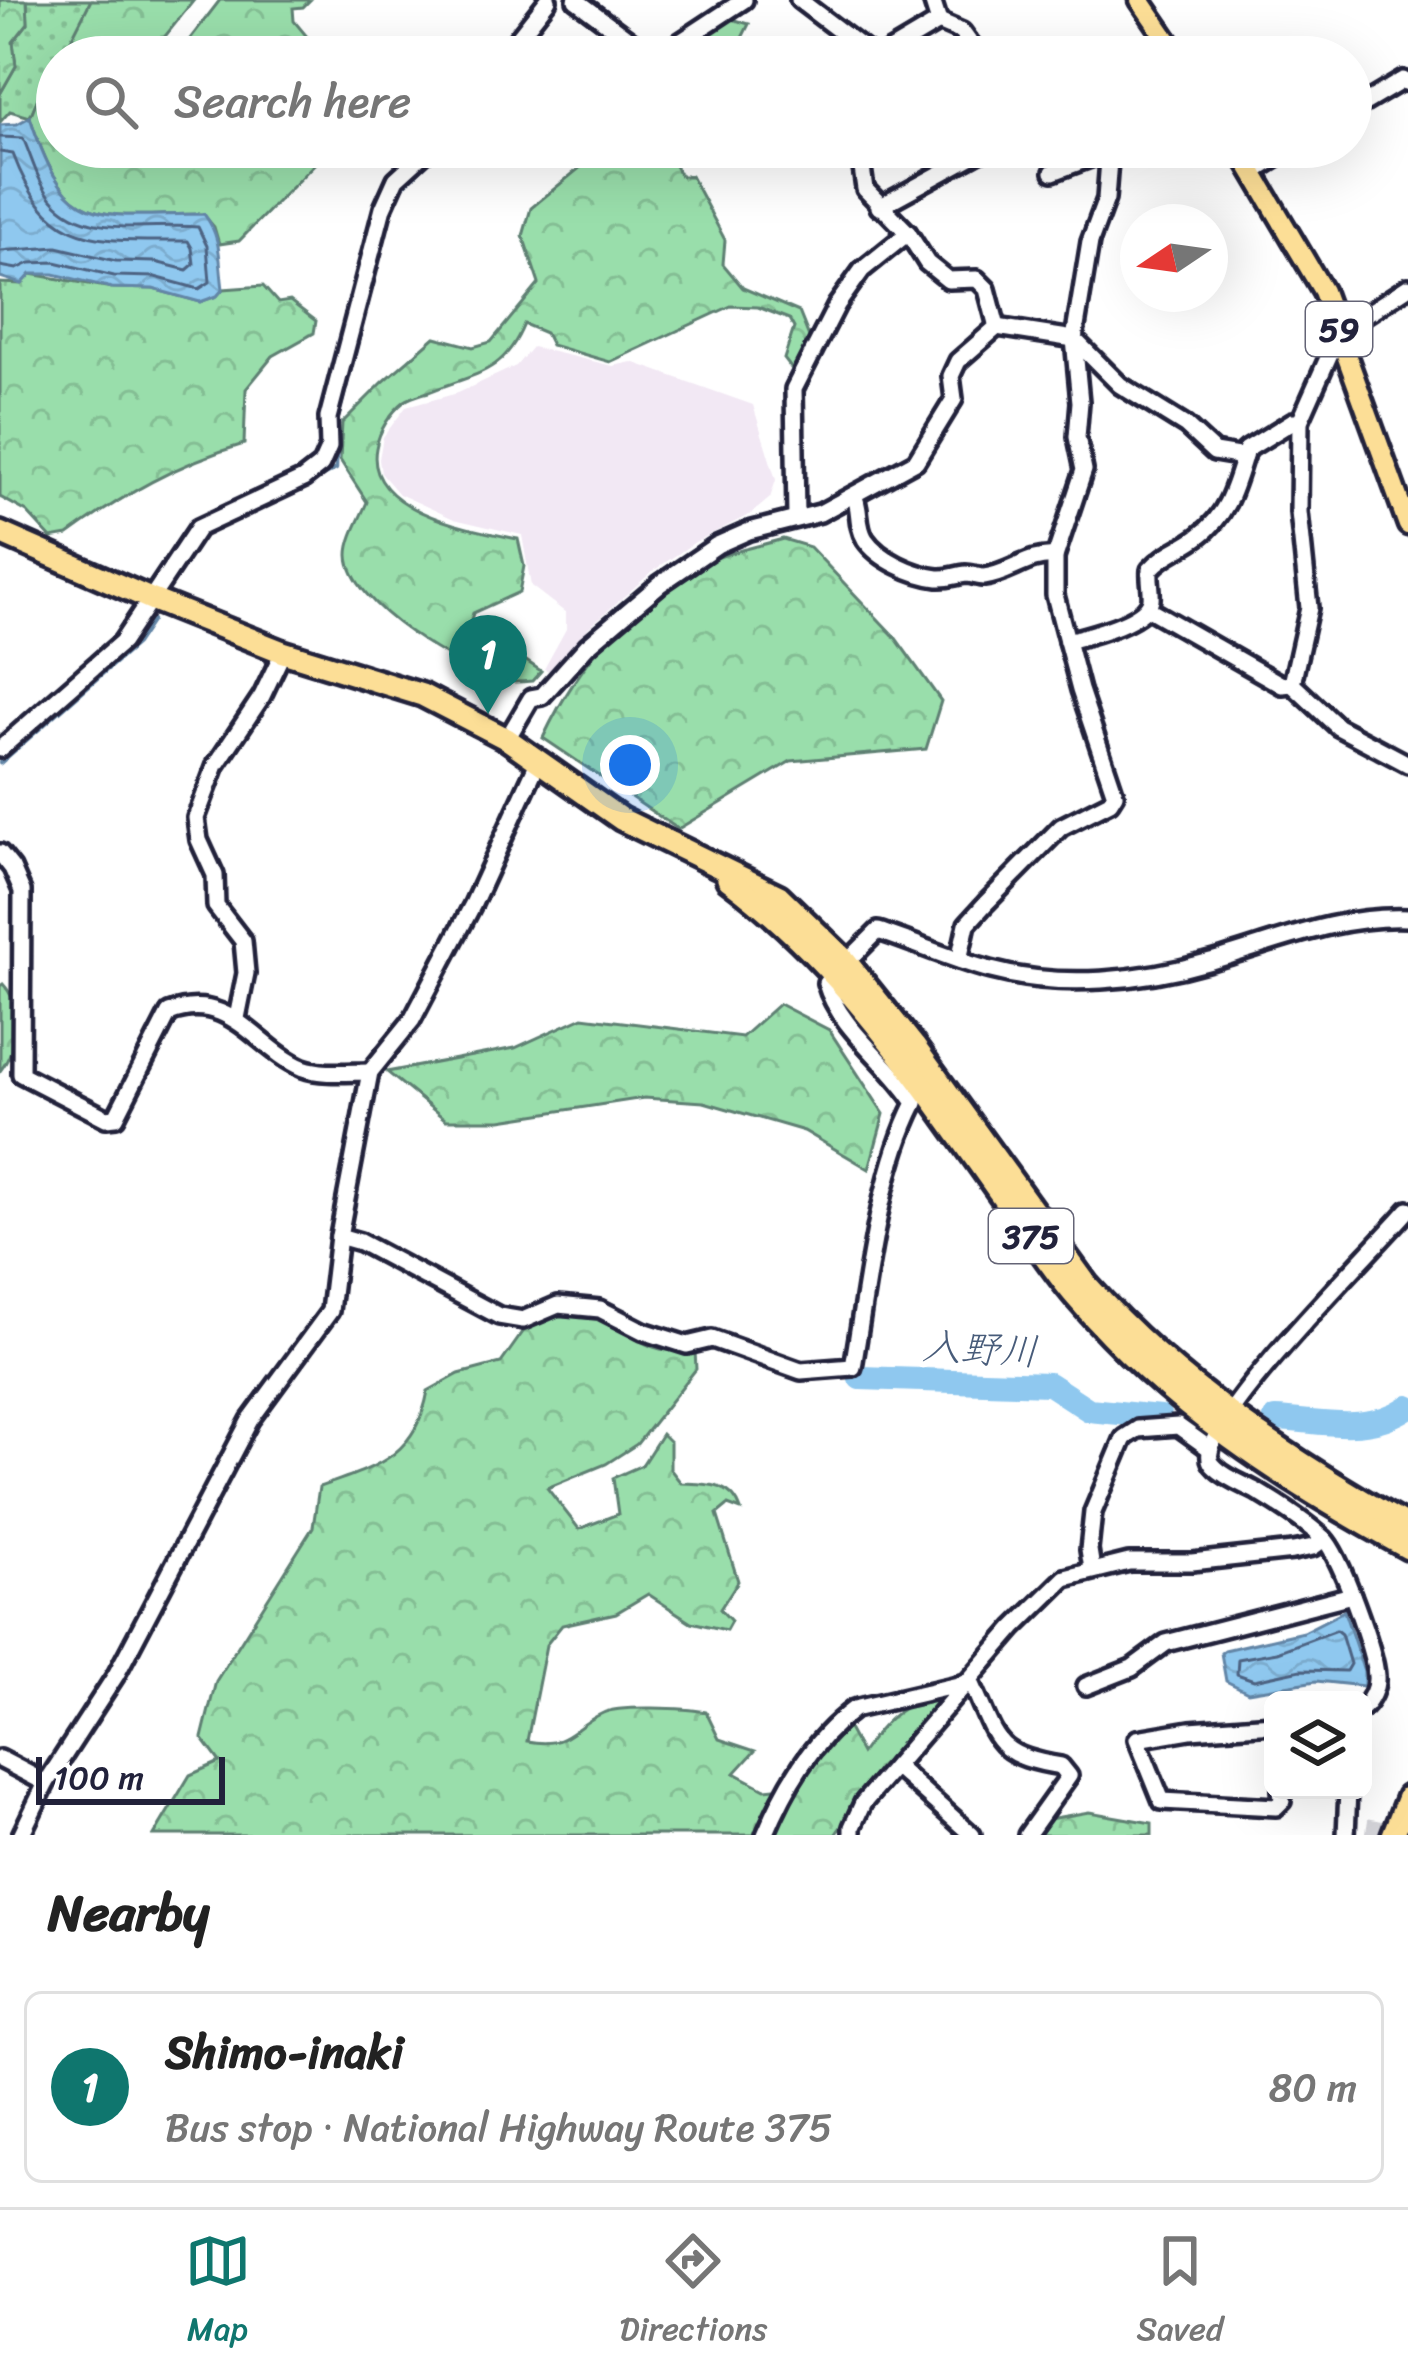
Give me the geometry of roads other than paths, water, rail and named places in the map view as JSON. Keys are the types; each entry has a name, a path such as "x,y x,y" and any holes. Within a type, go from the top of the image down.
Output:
{"highway":[{"name":"375","path":"0,532 283,652 422,695 507,739 621,819 779,896 914,1046 1087,1285 1174,1372 1220,1432 1301,1489 1408,1548"},
{"name":"375","path":"1220,1432 1308,1470 1408,1527"},
{"path":"1393,1835 1408,1797"}],"main road":[{"path":"1140,0 1159,36"},
{"name":"59","path":"1251,168 1323,291 1408,525"}],"street":[{"path":"520,36 548,0"},
{"path":"576,0 625,36"},
{"path":"689,36 744,0"},
{"path":"799,0 848,36"},
{"path":"932,0 939,22 965,36"},
{"path":"914,36 939,22"},
{"path":"1372,98 1402,80 1408,82"},
{"path":"0,748 122,642 198,528 321,466 329,447 328,418 383,208 396,179 408,168"},
{"path":"862,168 865,189 908,232 937,274 948,280 976,279 987,289 997,327"},
{"path":"879,207 950,168"},
{"path":"1053,172 1064,168"},
{"path":"959,961 967,924 986,903 1061,827 1109,802 1115,794 1055,595 1055,557 1084,470 1077,437 1080,402 1074,339 1090,242 1106,199 1109,168"},
{"path":"1254,172 1260,168"},
{"path":"796,517 794,389 836,305 862,270 908,232"},
{"path":"1292,684 1309,608 1299,512 1300,421 1340,331 1408,287"},
{"path":"507,739 531,698 542,697 587,646 660,584 717,544 820,513 916,461 954,399 952,376 958,361 997,327 1074,339 1120,385 1186,426 1214,452 1244,458"},
{"path":"1067,641 1115,628 1147,608 1150,570 1217,520 1234,489 1246,450 1300,421"},
{"path":"854,494 868,544 885,558 921,574 980,578 1034,558 1055,557"},
{"path":"1147,608 1282,685 1292,684 1338,727 1408,764"},
{"path":"237,1018 247,958 243,941 216,906 215,874 199,840 196,818 216,765 262,695 283,652"},
{"path":"21,1835 46,1783 116,1675 250,1420 330,1311 370,1072 412,1020 473,904 538,762"},
{"path":"0,853 22,891 21,1074 106,1118 116,1117 170,1013 183,1007 237,1018 310,1071 370,1072"},
{"path":"339,1236 499,1316 523,1320 558,1305 600,1309 643,1331 687,1345 712,1339 801,1371 853,1367 884,1200 900,1133 915,1102 832,1004 826,983 878,931 996,972 1106,980 1208,962 1315,927 1408,918"},
{"path":"1372,1696 1377,1677 1352,1595 1324,1539 1210,1460 1220,1432 1282,1348 1408,1210"},
{"path":"1092,1569 1093,1512 1124,1438 1138,1429 1178,1426 1220,1432"},
{"path":"852,1835 863,1803 1065,1578 1130,1562 1238,1559 1312,1547 1324,1539"},
{"path":"1086,1686 1132,1668 1166,1643 1352,1595"},
{"path":"765,1835 785,1785 854,1709 971,1682"},
{"path":"971,1682 1007,1751 1021,1760 1061,1766 1069,1776 1027,1835"},
{"path":"1264,1725 1138,1739 1162,1801 1276,1807 1282,1799"},
{"path":"0,1759 46,1783"},
{"path":"896,1766 972,1835"},
{"path":"1348,1799 1347,1829 1367,1826"}],"water":[{"path":"30,117 36,133 36,168 51,168 73,198 90,209 111,214 204,214 219,250 223,289 200,302 153,289 112,288 54,274 31,274 22,284 0,277 0,125"},
{"path":"1344,1611 1364,1671 1364,1686 1316,1681 1248,1692 1226,1681 1221,1653 1225,1650 1303,1632"}],"waterway":[{"path":"531,36 547,13"},
{"path":"310,482 336,469 337,421 393,206 401,188 422,168"},
{"path":"163,596 204,534 241,516"},
{"path":"0,763 136,644 152,620"},
{"name":"入野川","path":"860,1378 1049,1384 1089,1410 1160,1417"},
{"name":"入野川","path":"1275,1419 1360,1424 1408,1407"}],"tunnel":[{"path":"1367,1826 1408,1833"}],"place":[{"name":"Shimo-inaki","path":"488,714"}]}
